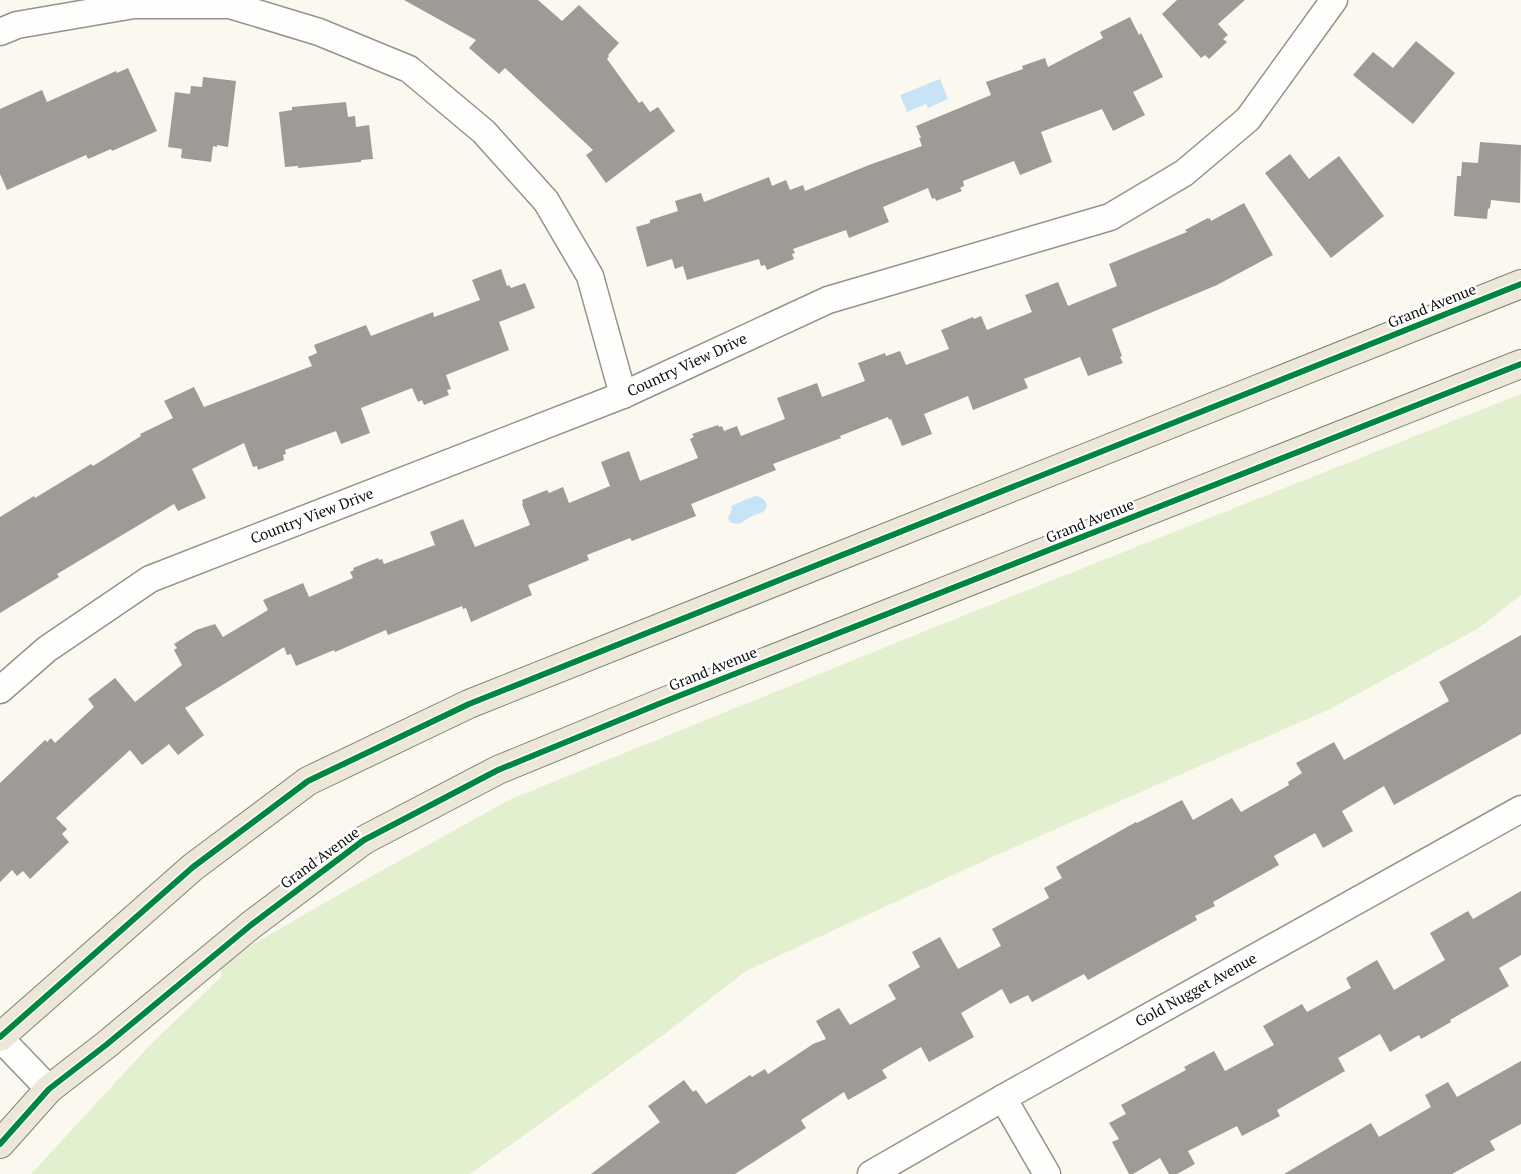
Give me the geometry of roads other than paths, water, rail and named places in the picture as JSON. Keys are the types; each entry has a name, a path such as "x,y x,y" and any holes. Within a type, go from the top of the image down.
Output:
{"main road":[{"name":"Grand Avenue","path":"0,1038 192,867 308,781 469,704 1521,284"},
{"name":"Grand Avenue","path":"0,1144 49,1089 106,1045 251,925 364,840 498,770 661,703 1521,364"}],"street":[{"name":"Country View Drive","path":"0,690 47,649 150,578 623,395 828,300 1110,217 1184,173 1248,119 1334,0"},
{"path":"0,32 17,25 134,5 230,5 319,32 409,69 484,132 546,202 590,276 623,395"},
{"name":"Gold Nugget Avenue","path":"871,1174 1003,1098 1521,809"},
{"path":"0,1038 49,1089"},
{"path":"1003,1098 1047,1174"}],"water":[{"path":"940,79 948,99 928,108 926,104 907,112 900,95"},
{"path":"755,496 762,498 766,502 767,507 763,512 739,524 731,523 728,518 732,509 731,506"}]}
